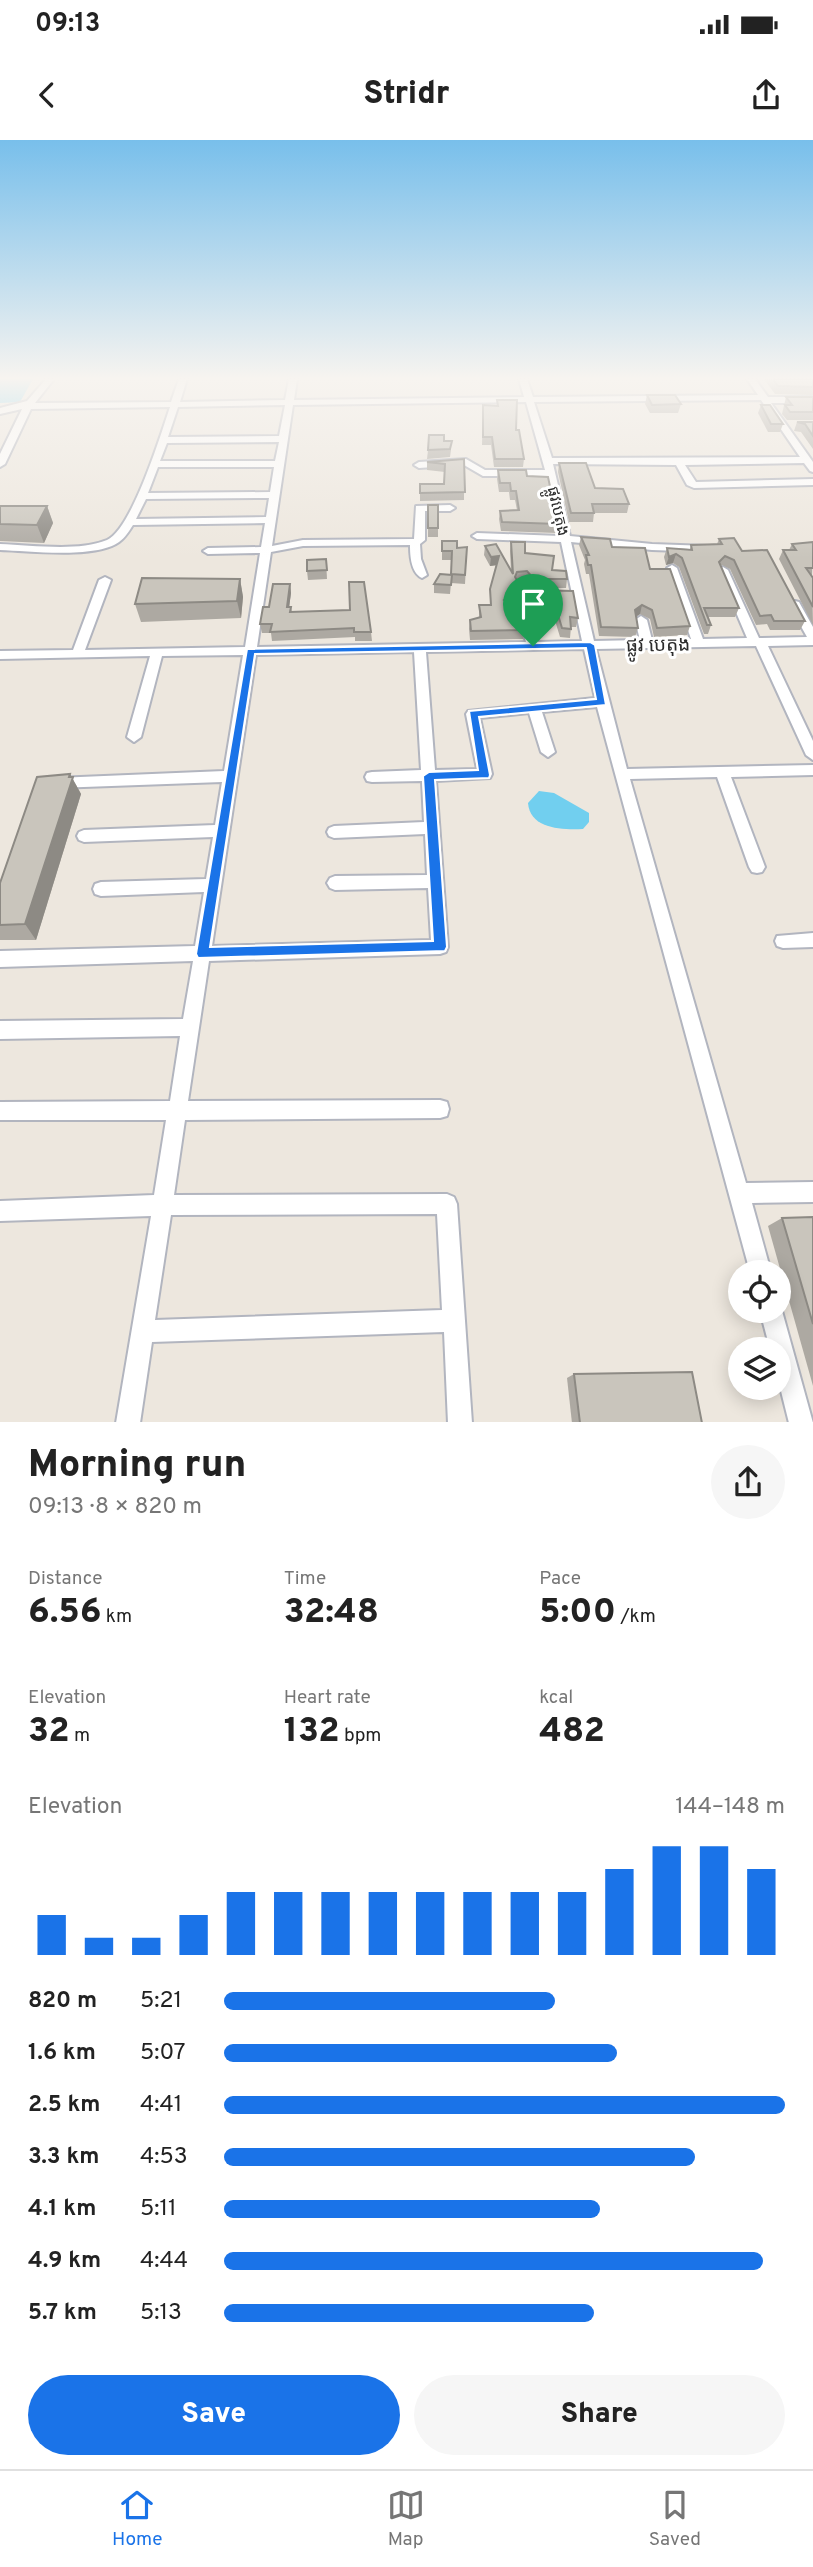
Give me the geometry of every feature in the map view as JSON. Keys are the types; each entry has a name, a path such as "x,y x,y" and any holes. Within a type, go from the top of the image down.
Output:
{"street":[{"path":"0,464 12,439"},
{"path":"0,547 96,545 115,541 131,522 162,440 284,439 266,550 253,591 250,651 128,1422"},
{"name":"ផ្លូវបេតុង","path":"541,439 565,538 572,593 590,645 602,702 758,1260"},
{"path":"793,439 809,459"},
{"path":"418,451 419,468 466,462 483,473 551,473"},
{"path":"548,461 809,459"},
{"path":"679,462 690,483 694,485 813,482"},
{"path":"154,464 279,464"},
{"path":"141,496 275,495"},
{"path":"208,551 266,550 303,543 415,542 420,540 420,508 450,508"},
{"path":"131,522 271,520"},
{"path":"477,536 565,538 652,547 709,549"},
{"path":"415,542 415,559 422,575"},
{"path":"673,568 698,643"},
{"path":"723,570 813,755"},
{"path":"77,654 105,580"},
{"path":"788,590 813,639"},
{"path":"512,609 520,613 529,627 533,646"},
{"path":"641,620 646,644"},
{"name":"ផ្លូវ បេតុង","path":"0,655 813,639"},
{"path":"0,959 440,947 420,648"},
{"path":"134,737 157,653"},
{"path":"372,777 485,775 473,714 602,702"},
{"path":"534,709 548,752"},
{"path":"622,774 813,770"},
{"path":"722,772 757,867"},
{"path":"41,785 229,776"},
{"path":"334,832 432,828"},
{"path":"84,836 220,831"},
{"path":"335,883 436,881"},
{"path":"101,888 213,885"},
{"path":"783,940 813,940"},
{"path":"0,1030 191,1027"},
{"path":"0,1111 440,1109"},
{"path":"740,1193 813,1192"},
{"path":"0,1211 163,1205 447,1205 460,1422"},
{"path":"143,1331 454,1321"},
{"path":"774,1323 801,1422"}],"water":[{"path":"539,791 554,793 589,813 589,822 583,829 557,828 541,823 530,812 528,803"}],"building":[{"path":"429,439 452,441 450,449 428,450"},
{"path":"492,439 521,439 524,459 495,459"},
{"path":"464,459 465,492 420,493 420,484 444,484 445,464 427,462"},
{"path":"559,463 586,463 595,488 623,489 629,504 592,504 594,513 571,513"},
{"path":"498,470 526,470 527,476 548,477 558,524 502,522 500,511 519,510 516,491 511,491 510,483 500,483"},
{"path":"428,505 438,505 438,528 428,528"},
{"path":"0,506 47,506 37,525 0,524"},
{"path":"581,537 610,539 612,547 645,548 650,569 670,569 690,626 657,628 652,610 642,605 635,610 638,628 601,627 591,565 588,565 586,555 589,555"},
{"path":"734,538 742,551 767,550 805,621 774,621 771,615 760,616 734,560 725,556 719,562 739,608 704,608 711,625 707,625 682,558 676,554 669,557 667,548 692,550 691,545 722,544 719,539"},
{"path":"442,541 457,541 457,548 467,547 465,575 451,574 452,551 442,551"},
{"path":"511,542 525,542 525,553 554,556 552,570 566,571 567,579 534,579 527,571 517,572 515,577 521,587 527,590 573,591 578,618 570,617 571,629 562,628 552,595 512,594 504,600 519,613 524,630 471,631 470,620 481,617 479,605 491,605 490,589 499,556 491,557 485,546 496,544 513,574"},
{"path":"813,542 813,568 806,568 813,578 813,607 783,550 796,550 792,544"},
{"path":"326,559 327,570 307,571 307,560"},
{"path":"440,574 452,575 451,585 434,584"},
{"path":"142,578 240,579 237,601 135,604"},
{"path":"349,582 364,582 371,632 354,632 354,628 270,632 272,624 260,624 263,607 269,607 273,584 290,584 287,607 291,607 290,612 350,610"},
{"path":"70,774 69,777 73,777 25,924 0,925 0,883 37,777"},
{"path":"813,1217 813,1324 782,1218"},
{"path":"692,1372 702,1422 580,1422 574,1374"}],"route":[{"path":"590,645 602,702 473,714 485,775 429,776 440,947 202,954 250,651 533,646 590,645"}]}
